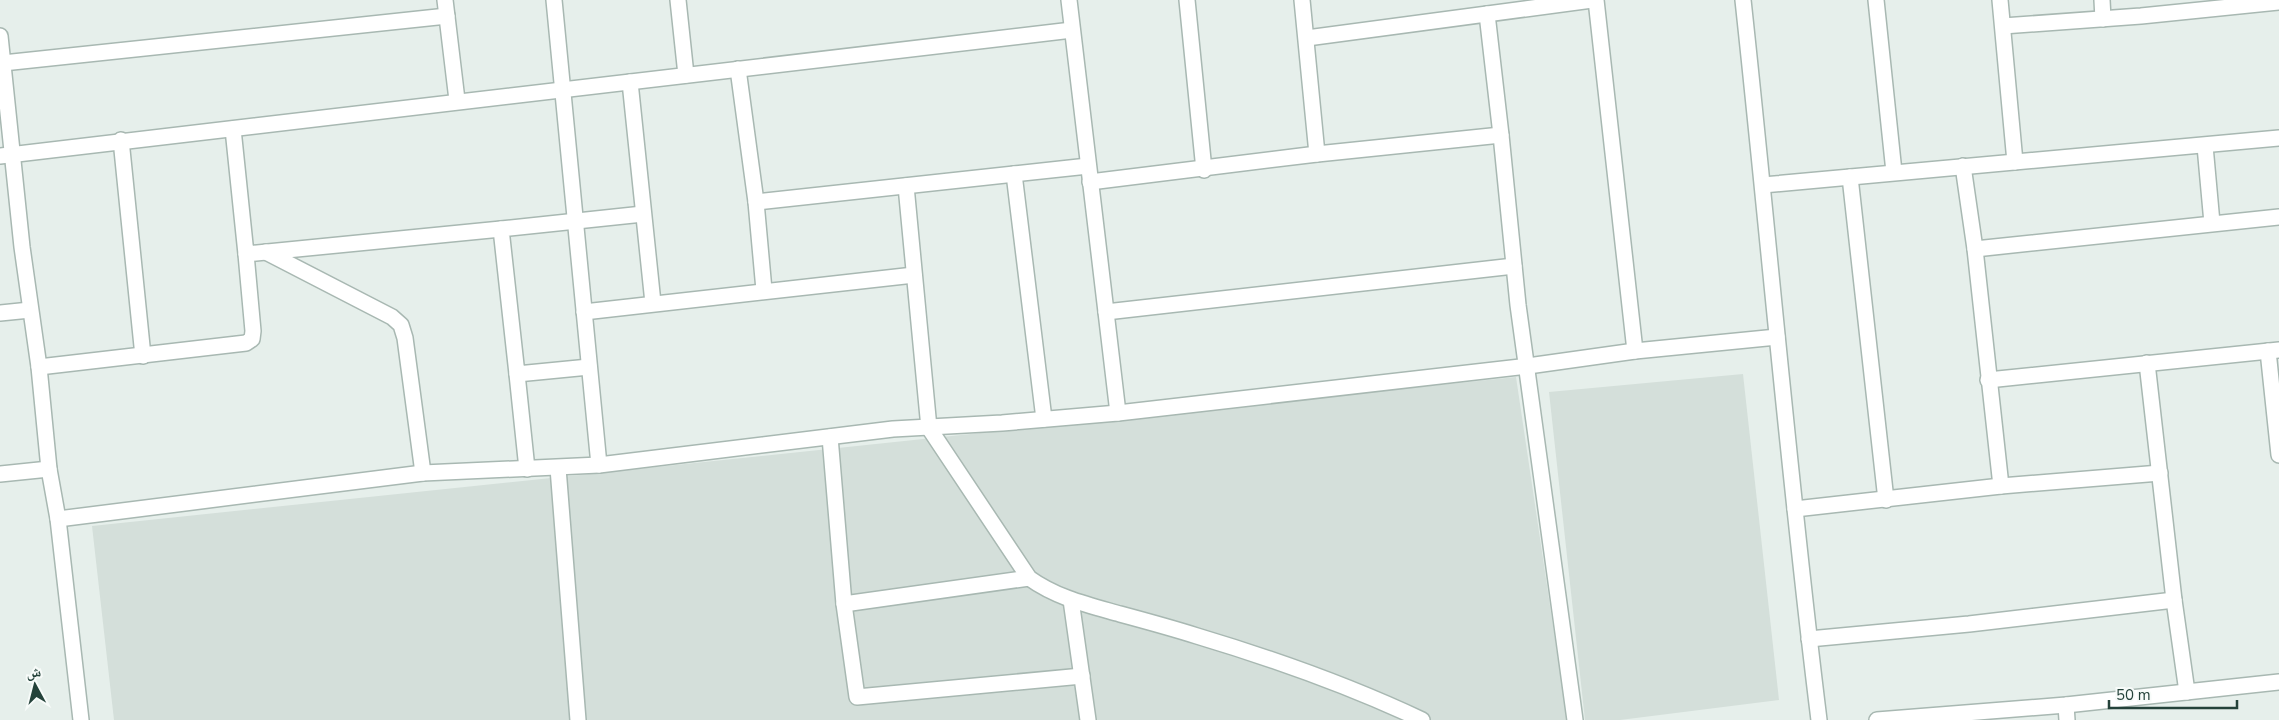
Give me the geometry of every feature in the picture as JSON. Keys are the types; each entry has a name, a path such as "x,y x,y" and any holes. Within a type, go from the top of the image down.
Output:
{"street":[{"path":"445,0 457,100"},
{"path":"554,0 599,465"},
{"path":"678,0 686,75"},
{"path":"1069,0 1118,413"},
{"path":"1187,0 1204,170"},
{"path":"1302,0 1317,154"},
{"path":"1307,38 1592,0"},
{"path":"1596,0 1635,351"},
{"path":"1743,0 1795,509 1819,720"},
{"path":"1876,0 1894,172"},
{"path":"2000,0 2015,162"},
{"path":"2102,0 2103,19"},
{"path":"2003,26 2103,19 2230,4 2279,2"},
{"path":"1487,14 1514,266 1575,720"},
{"path":"3,63 447,16"},
{"path":"6,155 121,140 233,129 457,100 563,90 1072,30"},
{"path":"0,36 3,63 6,155 39,367 49,469 58,519 81,720"},
{"path":"738,69 756,202 764,290"},
{"path":"630,82 652,304"},
{"path":"39,367 246,343 252,339 246,254 233,129"},
{"path":"1090,182 1501,134"},
{"path":"1763,185 2279,138"},
{"path":"121,140 143,356"},
{"path":"2205,146 2212,223"},
{"path":"756,202 1088,166"},
{"path":"1963,166 1975,249 2001,486"},
{"path":"1014,174 1044,420"},
{"path":"1850,177 1886,500"},
{"path":"906,186 929,428 1029,578 1046,590 1071,600 1291,666 1355,690 1422,720"},
{"path":"246,254 644,214"},
{"path":"1975,249 2279,217"},
{"path":"502,229 527,469"},
{"path":"266,252 392,317 401,325 405,338 422,473"},
{"path":"1106,312 1514,266"},
{"path":"584,312 764,290 914,275"},
{"path":"0,313 30,310"},
{"path":"58,519 422,473 599,465 893,429 1044,420 1118,413 1528,366 1635,351 1777,337"},
{"path":"1988,380 2273,350 2279,455"},
{"path":"2147,363 2174,600 2187,692"},
{"path":"517,374 590,368"},
{"path":"830,437 844,604 855,694 861,698 1082,676"},
{"path":"558,468 578,720"},
{"path":"0,474 49,469"},
{"path":"1795,509 2001,486 2160,473"},
{"path":"844,604 1029,578"},
{"path":"1071,600 1088,720"},
{"path":"1809,639 1969,624 2174,600"},
{"path":"1877,720 2067,712 2187,692 2279,682"}],"shaded area":[{"path":"1743,374 1779,700 1620,720 1585,720 1549,392"},
{"path":"1516,377 1567,720 114,720 92,526"}]}
